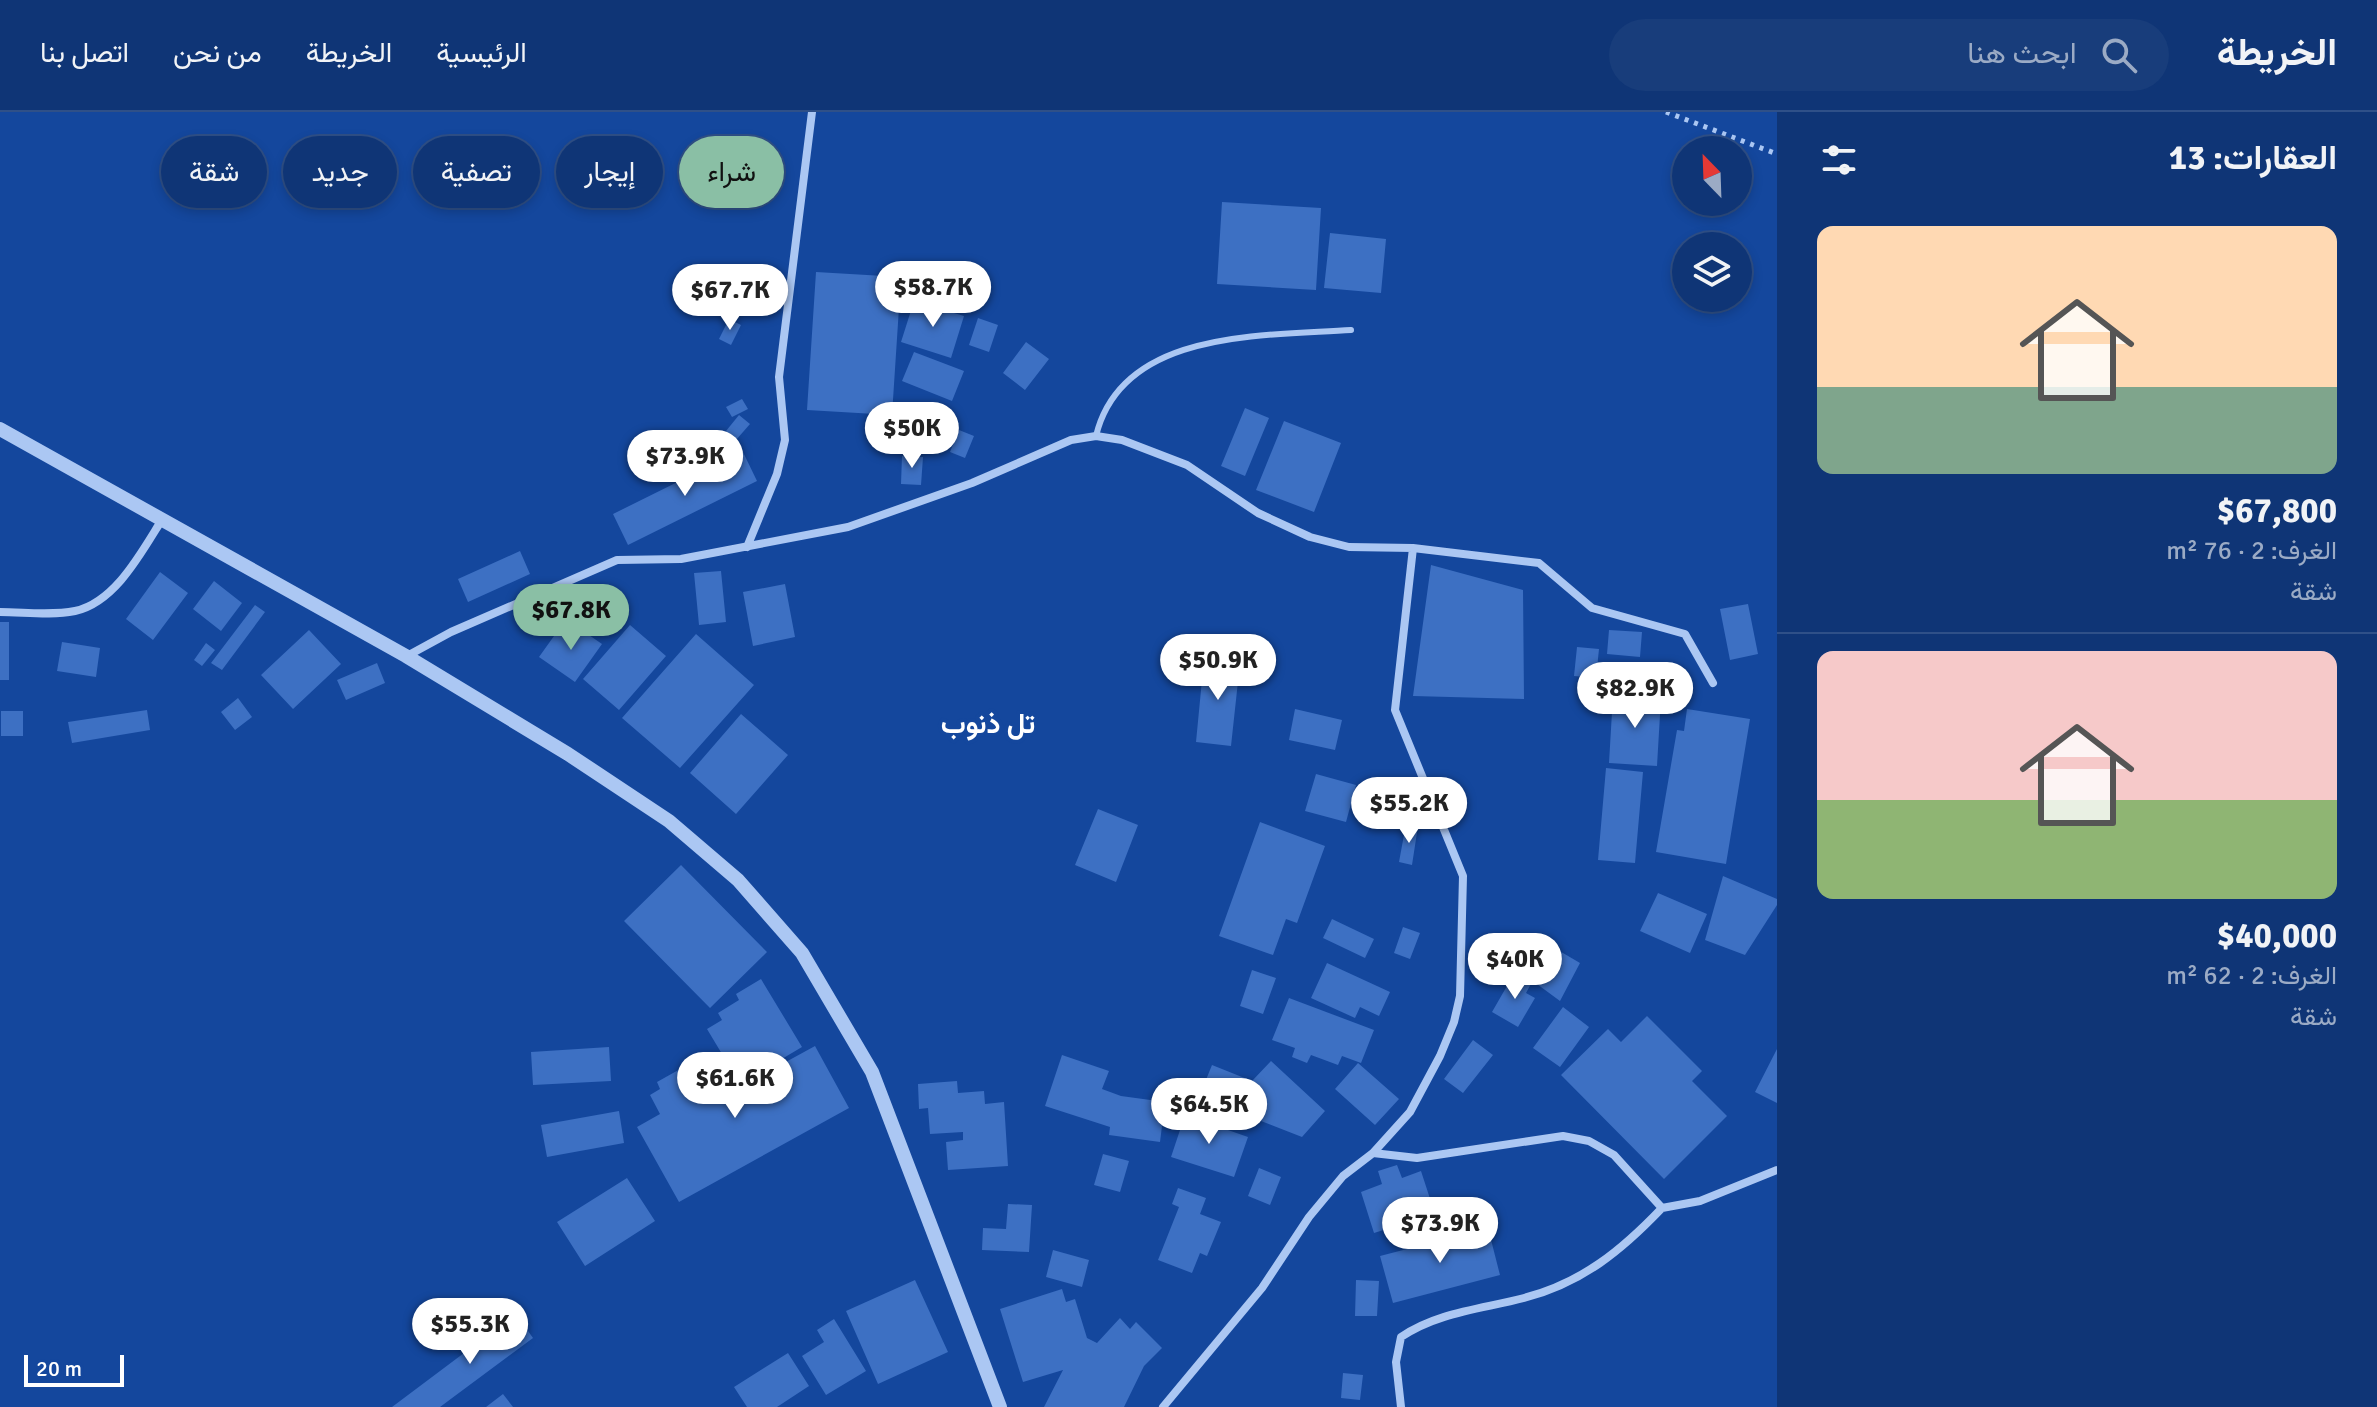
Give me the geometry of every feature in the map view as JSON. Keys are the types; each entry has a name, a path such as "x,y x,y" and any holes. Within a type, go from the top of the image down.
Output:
{"street":[{"path":"747,547 777,474 785,440 779,377 812,112"},
{"path":"0,429 164,517 406,656 669,821 738,880 802,953 872,1072 1000,1407"},
{"path":"406,656 518,601 617,560 681,559 848,527 908,508 1071,440 1096,436 1122,440 1187,465 1258,513 1310,537 1349,547 1413,548 1539,563 1592,608 1685,634 1713,683"},
{"path":"0,612 58,613 96,603 129,570 164,517"},
{"path":"1163,1407 1262,1288 1309,1217 1343,1176 1373,1153 1410,1112 1440,1056 1460,996 1463,876 1395,710 1413,548"},
{"path":"1373,1153 1417,1158 1563,1136 1589,1141 1614,1155 1662,1208"},
{"path":"1401,1407 1396,1362 1401,1337 1422,1323 1526,1298 1574,1281 1615,1255 1662,1208 1700,1201 1777,1170"}],"lane":[{"path":"1096,436 1102,413 1114,396 1138,374 1180,350 1211,342 1351,330"}],"path":[{"path":"1666,112 1777,154"}],"building":[{"path":"1222,202 1321,208 1316,290 1217,284"},
{"path":"1330,233 1386,239 1381,293 1324,288"},
{"path":"816,272 901,277 892,415 807,410"},
{"path":"914,301 964,316 951,358 901,342"},
{"path":"978,318 998,325 989,352 969,345"},
{"path":"729,319 741,325 731,345 719,339"},
{"path":"1026,342 1049,359 1025,390 1003,373"},
{"path":"914,352 964,371 952,401 902,381"},
{"path":"742,399 748,409 732,417 726,407"},
{"path":"1245,408 1269,418 1245,476 1221,466"},
{"path":"739,415 750,424 736,440 726,431"},
{"path":"1284,421 1341,443 1314,512 1256,490"},
{"path":"959,430 974,436 965,458 950,452"},
{"path":"742,450 757,481 628,545 613,514"},
{"path":"902,456 923,457 921,485 901,484"},
{"path":"520,551 530,574 468,602 458,579"},
{"path":"1431,565 1523,590 1524,699 1413,696"},
{"path":"721,571 726,622 699,625 694,573"},
{"path":"160,572 188,593 153,640 126,619"},
{"path":"214,581 242,603 221,631 193,609"},
{"path":"785,584 795,637 753,646 743,592"},
{"path":"1748,604 1758,654 1730,660 1720,609"},
{"path":"255,605 265,612 222,670 211,663"},
{"path":"0,622 9,622 9,680 0,680"},
{"path":"573,624 602,644 575,682 539,657 559,629 565,633"},
{"path":"630,625 666,656 619,710 583,679"},
{"path":"309,630 341,664 293,709 261,675"},
{"path":"1609,630 1642,632 1640,657 1607,654"},
{"path":"696,634 754,685 680,768 622,718"},
{"path":"62,642 100,648 96,677 57,671"},
{"path":"206,643 215,650 202,666 194,660"},
{"path":"1577,647 1599,649 1596,678 1574,676"},
{"path":"1204,659 1240,663 1231,746 1196,742"},
{"path":"377,663 385,683 346,700 337,680"},
{"path":"1627,669 1653,671 1651,692 1618,690 1619,674 1626,675"},
{"path":"1613,695 1661,698 1657,766 1609,763"},
{"path":"238,698 252,717 235,730 221,712"},
{"path":"1295,709 1342,720 1335,750 1289,740"},
{"path":"1687,709 1750,719 1726,864 1656,852 1677,730 1684,731"},
{"path":"147,710 150,730 72,743 68,722"},
{"path":"1,711 23,711 23,736 1,736"},
{"path":"741,714 788,755 736,814 690,773"},
{"path":"1606,768 1643,772 1635,863 1598,860"},
{"path":"1316,774 1356,785 1346,822 1305,811"},
{"path":"1408,783 1410,811 1398,812 1396,784"},
{"path":"1098,809 1138,825 1116,882 1075,865"},
{"path":"1260,822 1325,846 1297,923 1286,919 1273,955 1219,936"},
{"path":"1406,824 1418,826 1412,865 1399,862"},
{"path":"681,865 767,952 710,1008 624,921"},
{"path":"1723,876 1777,899 1777,905 1745,955 1705,940"},
{"path":"1658,893 1707,914 1690,953 1640,931"},
{"path":"1332,919 1374,939 1365,958 1323,938"},
{"path":"1403,927 1420,933 1410,959 1394,953"},
{"path":"1534,936 1580,963 1560,1001 1515,968"},
{"path":"1327,963 1390,992 1379,1016 1360,1007 1355,1018 1311,998"},
{"path":"1252,970 1276,978 1263,1014 1240,1006"},
{"path":"1515,972 1532,982 1526,993 1535,998 1518,1027 1492,1012"},
{"path":"761,979 802,1047 740,1084 707,1029 722,1020 718,1013 739,1000 736,994"},
{"path":"1289,998 1374,1030 1361,1063 1342,1056 1338,1065 1311,1055 1307,1063 1292,1057 1295,1048 1272,1040"},
{"path":"1563,1007 1589,1027 1560,1067 1533,1048"},
{"path":"1647,1016 1702,1071 1692,1081 1727,1116 1664,1179 1561,1075 1608,1029 1621,1042"},
{"path":"1473,1040 1493,1055 1463,1093 1444,1079"},
{"path":"815,1046 849,1108 679,1202 637,1127 660,1114 650,1095 660,1089 657,1082 698,1059 713,1086 704,1091 711,1103"},
{"path":"609,1047 611,1081 533,1085 531,1052"},
{"path":"1777,1049 1777,1103 1755,1092"},
{"path":"1062,1055 1109,1071 1102,1089 1121,1096 1165,1102 1160,1142 1109,1135 1110,1127 1045,1106"},
{"path":"1271,1061 1325,1111 1302,1137 1199,1097 1212,1065 1252,1081"},
{"path":"1358,1063 1399,1099 1375,1125 1335,1089"},
{"path":"957,1081 958,1093 984,1091 985,1104 1004,1102 1008,1166 948,1170 946,1142 963,1140 963,1132 930,1134 928,1108 919,1109 918,1084"},
{"path":"619,1111 624,1143 547,1157 541,1125"},
{"path":"1185,1115 1248,1137 1234,1177 1171,1157"},
{"path":"1103,1154 1129,1161 1120,1192 1094,1185"},
{"path":"1397,1165 1402,1178 1421,1171 1435,1214 1374,1233 1361,1192 1382,1184 1378,1171"},
{"path":"1259,1168 1281,1177 1270,1205 1248,1196"},
{"path":"627,1178 655,1221 585,1266 557,1222"},
{"path":"1178,1188 1206,1198 1200,1214 1221,1222 1207,1256 1200,1253 1192,1273 1158,1260 1179,1207 1172,1204"},
{"path":"1008,1204 1032,1205 1029,1252 982,1250 983,1228 1006,1229"},
{"path":"1488,1228 1500,1275 1393,1303 1380,1256"},
{"path":"1053,1250 1089,1260 1082,1287 1046,1277"},
{"path":"915,1280 948,1352 878,1384 846,1311"},
{"path":"1356,1280 1379,1281 1377,1316 1355,1316"},
{"path":"1062,1289 1066,1302 1075,1299 1087,1338 1097,1343 1120,1318 1130,1329 1136,1322 1162,1348 1144,1366 1124,1407 1044,1407 1063,1370 1023,1382 1000,1309"},
{"path":"516,1314 533,1338 440,1407 392,1407"},
{"path":"834,1319 866,1371 826,1395 802,1356 824,1342 817,1330"},
{"path":"788,1353 809,1386 777,1407 747,1407 734,1387"},
{"path":"1343,1373 1363,1375 1360,1400 1341,1398"},
{"path":"503,1394 513,1407 486,1407"}],"district":[{"name":"تل ذنوب","path":"988,723"}]}
